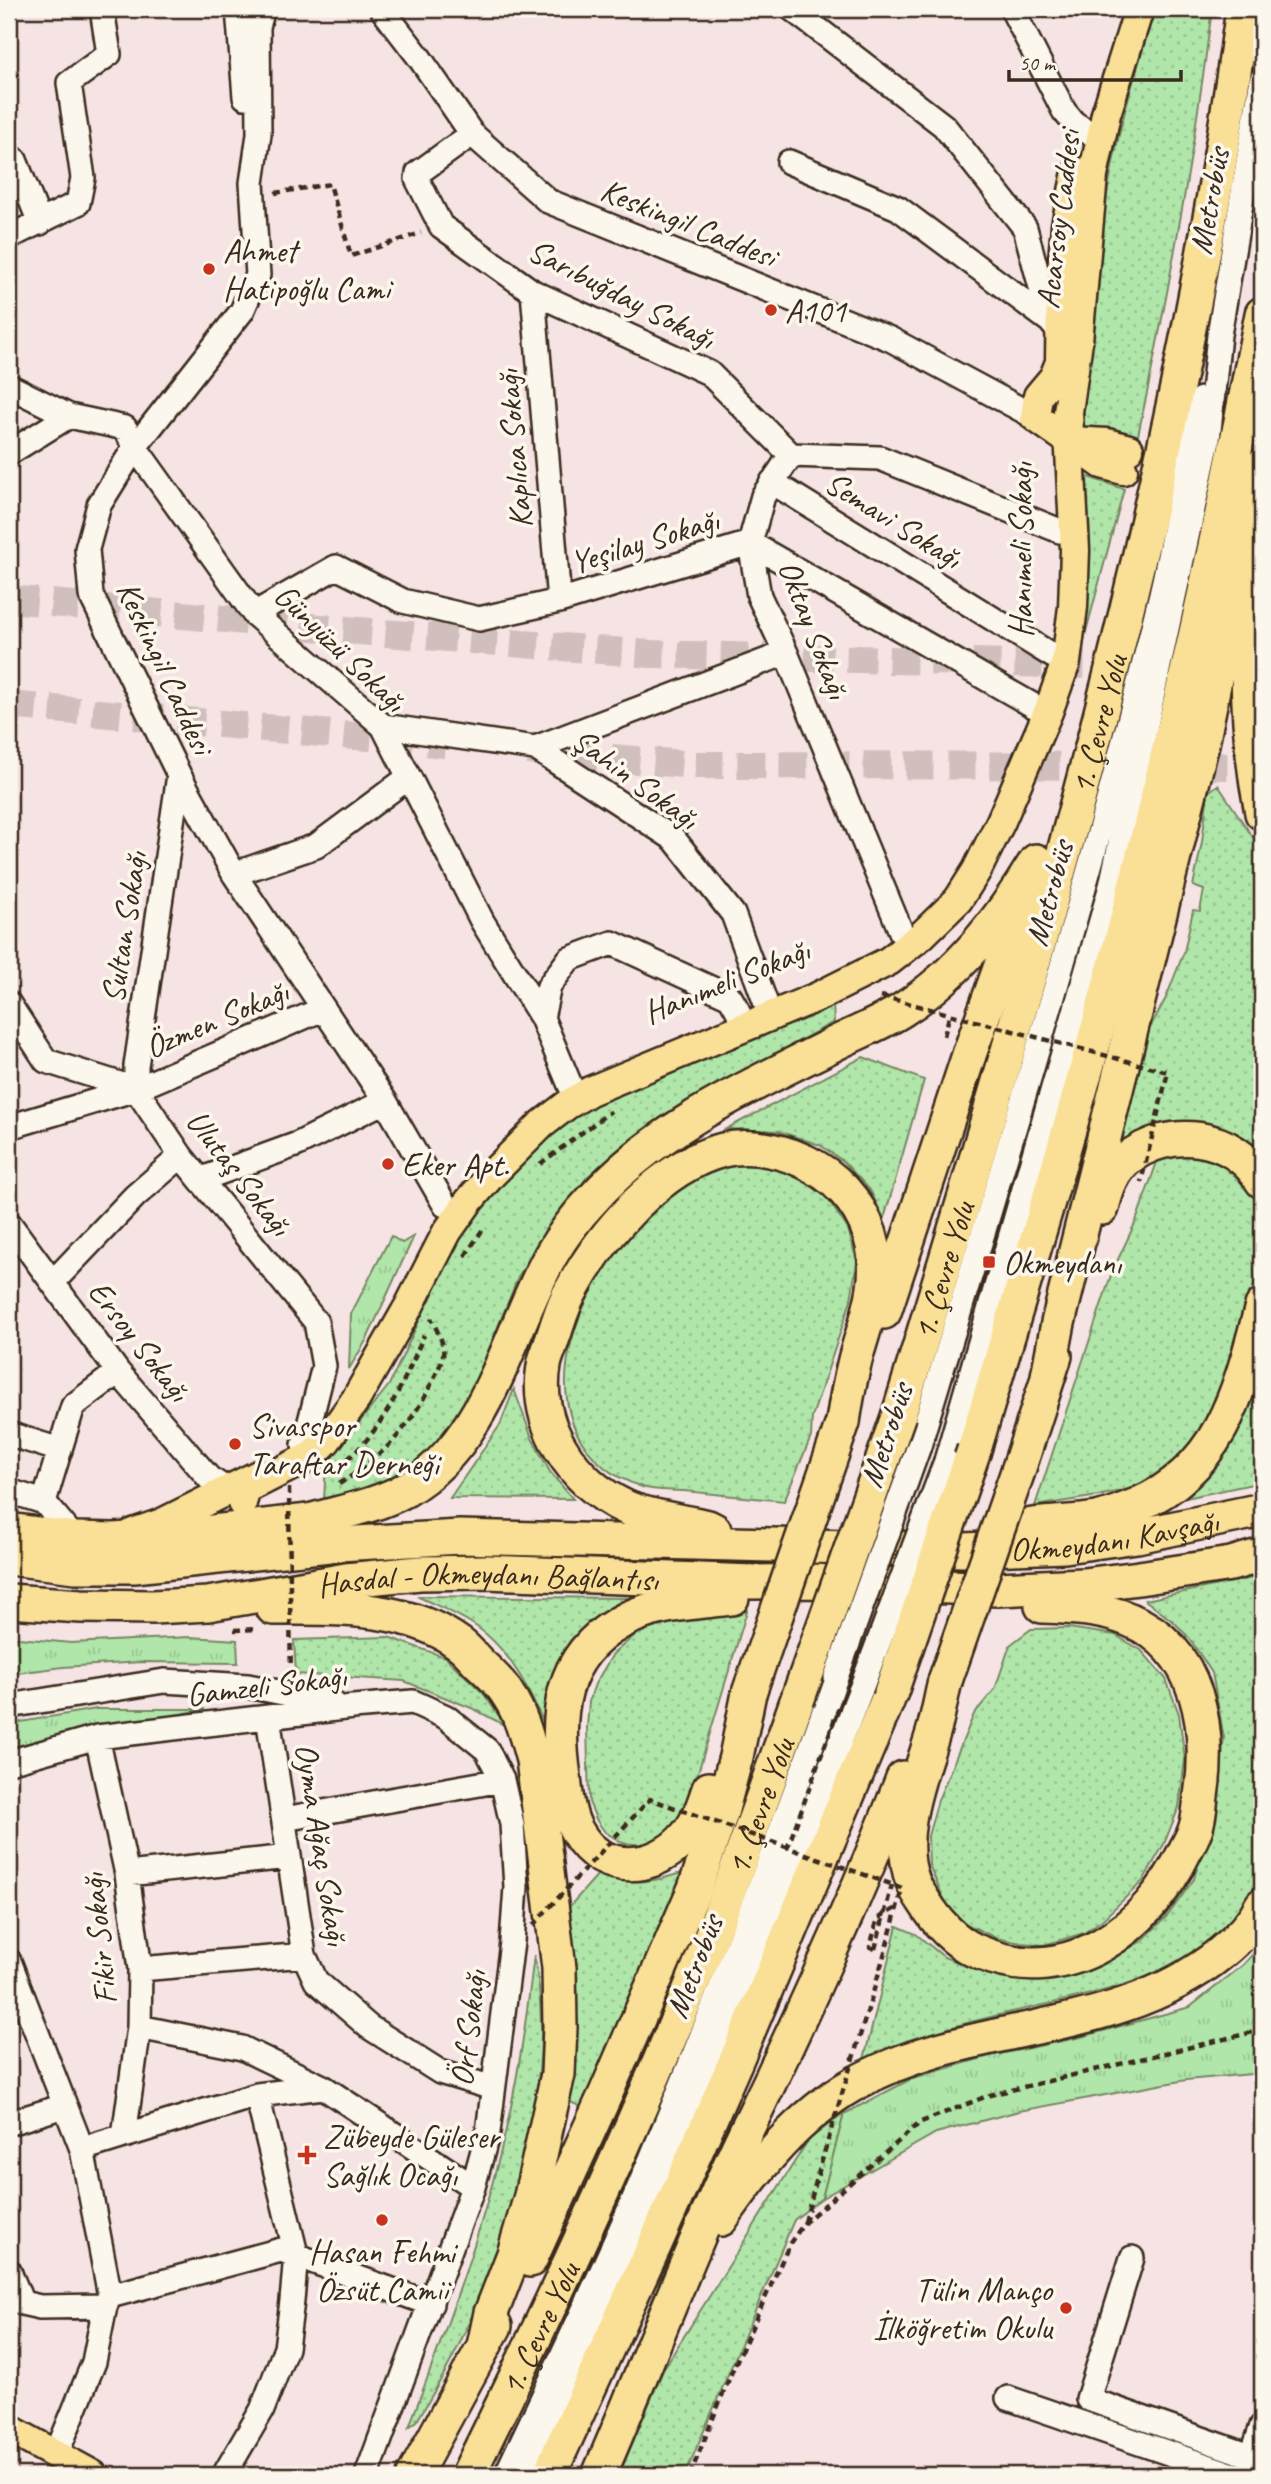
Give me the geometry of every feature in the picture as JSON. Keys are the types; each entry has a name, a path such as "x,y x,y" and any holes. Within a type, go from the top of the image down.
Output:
{"highway":[{"name":"1. Çevre Yolu","path":"468,2475 563,2276 674,2028 753,1824 899,1414 1062,862 1109,688 1157,487 1198,288 1243,9"},
{"path":"549,2475 732,2071 876,1690 960,1455 1085,1071 1133,897 1199,622 1238,445 1262,314"},
{"path":"1048,1376 1069,1274 1202,744 1234,585 1262,466"},
{"path":"1262,511 1252,579 1248,656 1249,719 1262,813"},
{"path":"810,1581 751,1596 647,1610 617,1623 577,1660 563,1696 559,1733 571,1820 589,1848 615,1863 647,1863 665,1854 684,1839 702,1810 749,1693 843,1422 911,1235 945,1126 1024,902 1035,861 1071,762 1086,727 1109,688"},
{"path":"9,1530 75,1539 114,1540 186,1535 243,1506 300,1508 383,1500 405,1490 429,1474 456,1446 479,1411 552,1254 592,1200 634,1160 685,1124 912,1003 962,962 1017,893 1035,861"},
{"path":"600,2475 691,2252 879,1838 945,1681 1018,1471 1079,1284 1106,1191 1125,1161 1144,1149 1171,1138 1201,1138 1226,1146 1246,1162 1262,1181"},
{"path":"738,1544 708,1527 627,1508 600,1492 575,1471 562,1451 550,1426 544,1397 544,1366 570,1293 596,1252 617,1226 639,1203 681,1169 726,1150 763,1149 802,1159 825,1172 848,1192 862,1216 873,1245 876,1276 847,1393 843,1422"},
{"path":"963,1550 1010,1530 1098,1518 1126,1510 1156,1497 1177,1482 1201,1459 1219,1435 1236,1396 1262,1306"},
{"path":"300,1508 358,1522 475,1517 588,1523 622,1528 660,1542"},
{"name":"Okmeydanı Kavşağı","path":"963,1550 1065,1546 1137,1536 1262,1510"},
{"name":"Hasdal - Okmeydanı Bağlantısı","path":"9,1558 76,1566 134,1566 340,1545 460,1537 963,1550"},
{"name":"Okmeydanı Kavşağı","path":"967,1590 1094,1584 1219,1566 1262,1555"},
{"name":"Hasdal - Okmeydanı Bağlantısı","path":"11,1602 153,1607 208,1604 346,1580 420,1573 486,1572 753,1582 810,1581 967,1590"},
{"path":"945,1681 911,1813 908,1862 912,1881 905,1888 957,1940 977,1952 1004,1962 1048,1963 1070,1959 1098,1947 1126,1929 1169,1882 1196,1827 1206,1765 1202,1714 1192,1681 1171,1649 1132,1620 1089,1608 1023,1606 967,1590"},
{"path":"208,1604 245,1608 366,1611 398,1616 431,1627 460,1644 508,1694 523,1727 533,1760 559,1968 558,2074 531,2196 514,2254 491,2313 484,2346"},
{"path":"414,2475 519,2283 606,2094 695,1888 724,1801 749,1693"},
{"path":"656,2341 716,2226 738,2194 799,2124 825,2104 853,2084 917,2057 1101,2012 1177,1984 1239,1938 1262,1905"}],"main road":[{"name":"Acarsoy Caddesi","path":"1122,9 1091,110 1094,135 1093,176 1078,341 1068,412 1054,430 1038,396 1054,377 1060,362 1055,327 1066,225 1094,135 1106,114 1139,9"},
{"path":"1054,430 1102,464 1126,460"},
{"name":"Hanımeli Sokağı","path":"114,1540 162,1522 243,1506 259,1474 307,1450 332,1417 396,1301 418,1248 450,1214 508,1138 541,1107 573,1092 593,1073 741,1019 817,997 889,961 947,892 971,850 1041,709 1060,659 1056,643 1069,469 1054,430"},
{"name":"Hanımeli Sokağı","path":"741,1019 765,1001 840,973 905,940"},
{"path":"9,2429 93,2475"}],"street":[{"path":"9,237 78,203 83,178 69,83 109,54 102,9"},
{"path":"238,9 253,190"},
{"name":"Keskingil Caddesi","path":"263,9 258,27 259,134 253,190 258,275 243,311 135,447 99,505 87,549 92,595 179,775 233,874 385,1101 450,1214"},
{"name":"Keskingil Caddesi","path":"382,9 419,57 472,135 548,201 890,339 1054,430"},
{"path":"792,9 943,126 1025,228 1055,327"},
{"path":"1012,9 1064,111 1074,123 1094,135"},
{"path":"1030,9 1094,135"},
{"name":"Metrobüs","path":"960,1455 1111,886 1208,440 1219,335 1262,79"},
{"path":"442,226 417,179 418,173 472,135"},
{"path":"11,159 40,222"},
{"path":"789,162 898,208 1055,327"},
{"name":"Sarıbuğday Sokağı","path":"442,226 533,292 709,373 791,455"},
{"name":"Kaplıca Sokağı","path":"533,292 559,601"},
{"name":"Metrobüs","path":"506,2475 627,2214 709,2017 780,1838 919,1446 1085,885 1160,600 1189,442 1219,335"},
{"path":"9,386 69,416"},
{"path":"9,453 69,416"},
{"name":"Günyüzü Sokağı","path":"69,416 125,428 135,447 254,614 383,726 482,921 542,1017 573,1092"},
{"path":"791,455 880,458 1066,533"},
{"name":"Oktay Sokağı","path":"791,455 763,496 750,543 759,596 786,653 905,940"},
{"name":"Semavi Sokağı","path":"772,482 1060,659"},
{"name":"Yeşilay Sokağı","path":"254,614 336,567 403,601 479,619 559,601 750,543 1041,709"},
{"path":"535,748 786,653"},
{"name":"Şahin Sokağı","path":"383,726 535,748 674,839 733,914 765,1001"},
{"name":"Sultan Sokağı","path":"136,1089 136,1066 179,775"},
{"path":"233,874 316,846 409,777"},
{"path":"542,1017 549,986 569,959 612,943 730,997 741,1019"},
{"path":"9,1004 46,1061 136,1089"},
{"name":"Özmen Sokağı","path":"9,1127 136,1089 323,1009"},
{"name":"Ulutaş Sokağı","path":"136,1089 181,1156 316,1322 324,1366 307,1450"},
{"path":"202,1180 298,1144 385,1101"},
{"path":"53,1282 135,1196 181,1156"},
{"name":"Ersoy Sokağı","path":"9,1223 118,1372 209,1478 243,1506"},
{"path":"44,1502 73,1406 118,1372"},
{"path":"9,1434 60,1450"},
{"path":"9,1491 44,1502 75,1539"},
{"path":"9,1706 164,1681 248,1686 353,1707"},
{"path":"220,1684 232,1701 233,1715 227,1722"},
{"name":"Metrobüs","path":"527,2475 553,2423 776,1905 876,1690"},
{"name":"Gamzeli Sokağı","path":"9,1762 97,1737 413,1702 446,1717 487,1750 502,1780"},
{"name":"Oyma Ağaç Sokağı","path":"268,1717 304,1955 316,1981 369,2027 440,2072 493,2088"},
{"name":"Fikir Sokağı","path":"97,1737 127,1874 140,1969 139,2027 124,2136"},
{"path":"284,1819 502,1780"},
{"name":"Örf Sokağı","path":"367,2475 473,2188 488,2132 512,1941 516,1887 512,1824 502,1780"},
{"path":"127,1874 289,1857"},
{"path":"140,1969 304,1955"},
{"path":"9,1961 82,2148 107,2301 94,2362 56,2455"},
{"path":"139,2027 242,2048 323,2087 473,2188"},
{"path":"82,2148 257,2095 323,2087"},
{"path":"224,2475 262,2410 286,2348 296,2254 257,2095"},
{"path":"9,2123 64,2106"},
{"path":"9,2271 22,2303 40,2307 107,2301 281,2250 431,2304"},
{"path":"1132,2258 1088,2399 1257,2458 1262,2426"},
{"path":"1008,2398 1233,2475"}],"path":[{"path":"253,190 330,184 351,256 442,226"},
{"path":"881,996 1168,1072 1140,1182"},
{"path":"537,1166 616,1107"},
{"path":"462,1261 491,1217"},
{"path":"307,1450 321,1472 329,1474 356,1454 377,1429 403,1383 437,1306"},
{"path":"337,1484 364,1468 396,1441 422,1404 443,1358 443,1348 431,1318"},
{"path":"289,1488 300,1508 291,1694"},
{"path":"533,1925 650,1799 905,1888"},
{"path":"805,2222 827,2139 884,1959 902,1888 905,1888"},
{"path":"905,1888 875,1950 870,1947 878,1918 905,1888"},
{"path":"690,2475 733,2369 790,2243 805,2222 921,2122 990,2095 1262,2030"}],"green space":[{"path":"1155,9 1212,9 1179,225 1137,440 1083,427 1101,228 1117,144"},
{"path":"1085,476 1124,489 1071,688"},
{"path":"1218,785 1262,851 1262,1156 1221,1128 1180,1121 1159,1126 1118,1146 1147,1033 1166,998 1184,952 1193,910 1200,911 1204,890 1193,886 1208,792"},
{"path":"833,1004 834,1022 650,1126 587,1177 519,1275 474,1386 444,1433 417,1466 390,1486 353,1497 324,1500 326,1465 389,1385 458,1238 498,1181 539,1138 624,1088"},
{"path":"863,1057 924,1080 884,1219 870,1190 844,1162 820,1145 778,1131 726,1129"},
{"path":"1185,1154 1202,1155 1232,1165 1254,1188 1262,1204 1259,1268 1221,1396 1189,1451 1151,1480 1129,1489 1098,1496 1035,1506 1112,1272 1136,1221 1157,1162"},
{"path":"742,1162 779,1168 823,1192 848,1229 857,1262 851,1300 812,1417 811,1437 784,1501 652,1489 612,1473 576,1432 566,1391 570,1346 586,1301 611,1258 642,1220 676,1189 711,1168"},
{"path":"391,1236 402,1243 414,1236 367,1339 349,1369 351,1314"},
{"path":"1262,1369 1262,1482 1186,1498 1211,1470 1231,1441"},
{"path":"514,1389 532,1438 550,1472 573,1499 450,1498 500,1425"},
{"path":"1262,1576 1262,1883 1237,1918 1219,1936 1194,1954 1140,1979 1083,1996 962,2024 864,2059 897,1926 916,1934 944,1957 985,1972 1024,1981 1066,1977 1108,1960 1142,1941 1168,1915 1194,1879 1217,1790 1224,1738 1212,1673 1190,1639 1175,1623 1145,1600"},
{"path":"417,1596 631,1598 596,1621 550,1737 519,1674 498,1646 471,1623"},
{"path":"717,1609 747,1611 690,1799 672,1830 644,1845 623,1843 605,1832 589,1802 587,1727 589,1702 595,1684 613,1654 642,1629"},
{"path":"1069,1628 1115,1635 1141,1650 1166,1679 1179,1714 1185,1760 1179,1807 1164,1844 1143,1881 1102,1920 1084,1933 1044,1945 1021,1943 996,1938 962,1922 946,1904 929,1865 928,1836 938,1800 974,1714 995,1689 1010,1645 1031,1629"},
{"path":"9,1637 71,1643 190,1637 237,1640 238,1663 141,1662 9,1674"},
{"path":"388,1637 445,1657 483,1693 506,1726 474,1709 404,1681 296,1674 294,1640"},
{"path":"96,1709 205,1709 9,1751 9,1724"},
{"path":"600,1872 642,1881 685,1872 581,2107 568,2101 576,2044 576,2013 568,1908"},
{"path":"1262,1944 1262,2073 1186,2080 1019,2111 936,2133 822,2198 844,2114 913,2078 986,2057 1081,2037 1190,2007 1243,1965"},
{"path":"534,1955 539,1987 541,2051 533,2113 520,2176 494,2260 466,2330 417,2421 409,2427 459,2292 491,2189 516,2080"},
{"path":"844,2114 822,2198 794,2220 685,2475 619,2475 664,2368 809,2139"}],"tunnel":[{"path":"9,599 333,629 651,654 1133,666"},
{"path":"9,705 445,744"},
{"path":"528,751 696,765 1262,766"}],"place":[{"name":"Ahmet Hatipoğlu Cami","path":"209,269"},
{"name":"A101","path":"771,310"},
{"name":"Eker Apt.","path":"388,1164"},
{"name":"Okmeydanı","path":"989,1262"},
{"name":"Sivasspor Taraftar Derneği","path":"235,1444"},
{"name":"Zübeyde Güleser Sağlık Ocağı","path":"307,2155"},
{"name":"Hasan Fehmi Özsüt Camii","path":"382,2220"},
{"name":"Tülin Manço İlköğretim Okulu","path":"1066,2308"}]}
